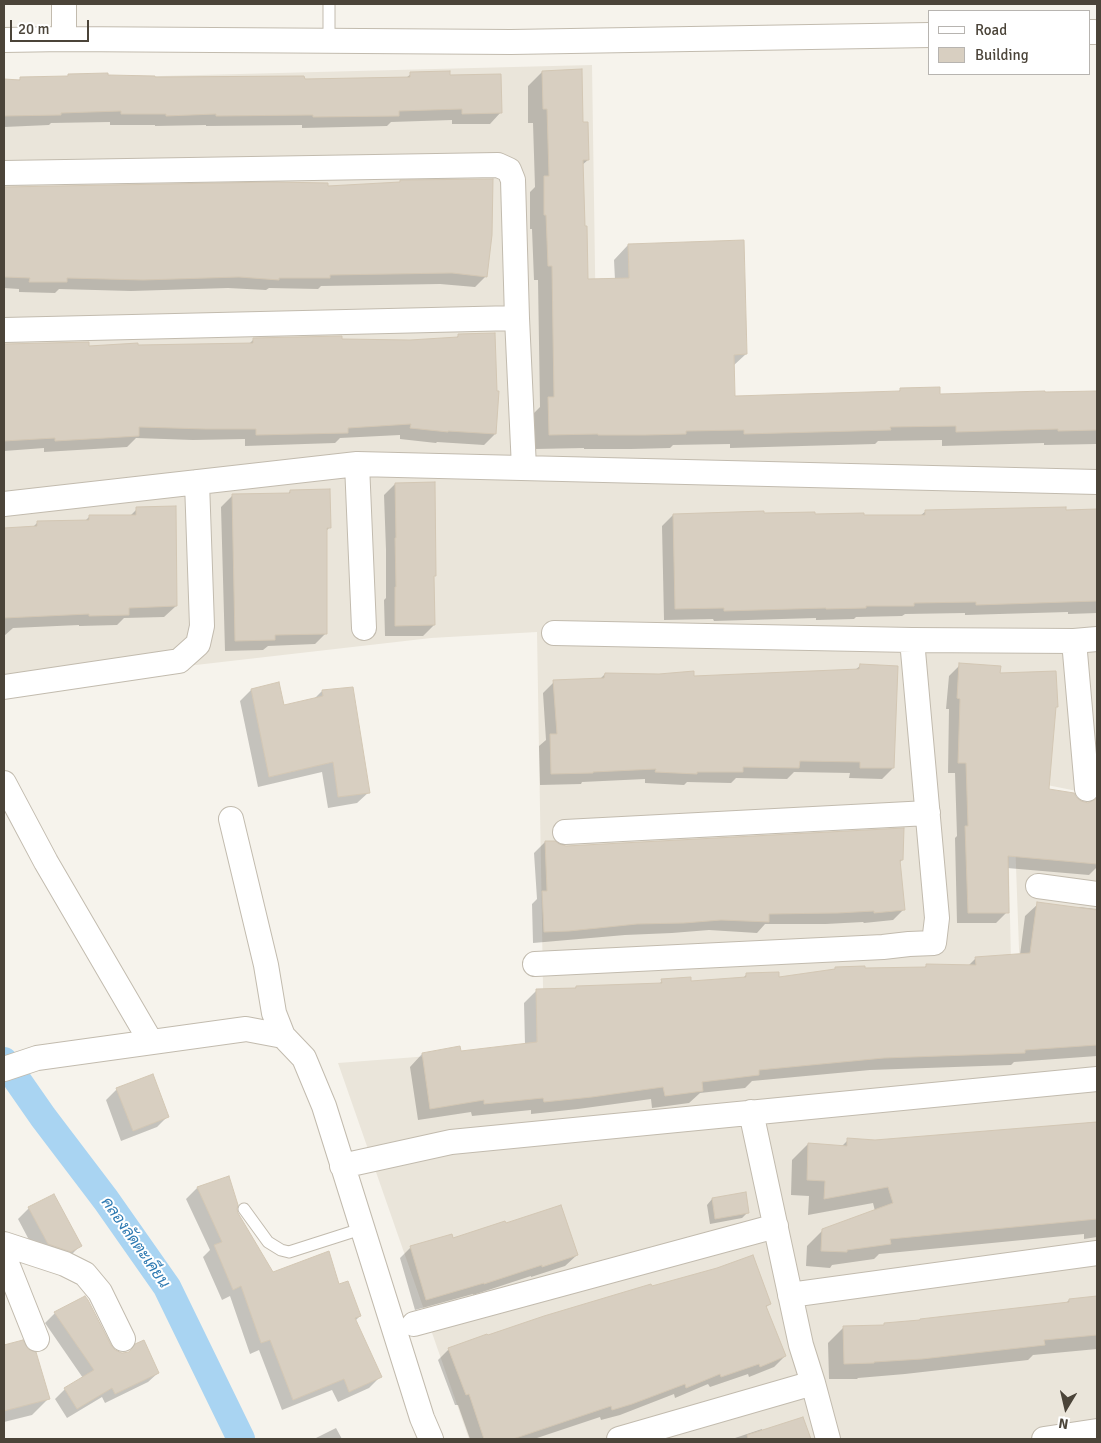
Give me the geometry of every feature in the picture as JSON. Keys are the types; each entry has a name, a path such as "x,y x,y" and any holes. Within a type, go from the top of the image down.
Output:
{"street":[{"path":"64,4 64,39"},
{"path":"4,40 511,42 928,35"},
{"path":"4,173 498,165 509,170 513,180 524,468"},
{"path":"4,330 517,318"},
{"path":"358,464 364,628"},
{"path":"4,504 358,464 1097,482"},
{"path":"4,687 180,660 198,644 202,626 197,482"},
{"path":"554,633 912,640 1086,640 1087,789"},
{"path":"536,964 934,943 938,918 912,640"},
{"path":"4,783 46,862 151,1042"},
{"path":"565,832 928,814"},
{"path":"231,818 266,965 274,1013 282,1036 304,1058 324,1106 361,1229 422,1418 431,1439"},
{"path":"1038,886 1097,894"},
{"path":"4,1070 37,1058 246,1029 282,1036"},
{"path":"342,1166 451,1142 1097,1079"},
{"path":"751,1112 801,1345 828,1439"},
{"path":"414,1324 776,1226"},
{"path":"4,1244 65,1264 85,1274 100,1292 122,1339"},
{"path":"790,1294 1097,1253"},
{"path":"4,1256 37,1339"},
{"path":"619,1439 813,1382"},
{"path":"1044,1439 1097,1431"}],"lane":[{"path":"329,4 329,41"},
{"path":"244,1209 268,1242 280,1250 289,1252 361,1229"}],"shaded area":[{"path":"592,65 597,402 1097,395 1097,795 1007,777 1012,1010 544,1045 537,632 431,638 4,687 4,80"},
{"path":"1013,785 1097,802 1097,996 1021,1003"},
{"path":"1097,1005 1097,1439 469,1439 338,1063"}],"building":[{"path":"582,69 583,122 588,122 589,160 583,160 588,279 629,278 628,244 744,240 747,354 734,355 735,396 900,391 900,388 940,387 940,394 1097,391 1097,430 1058,431 1058,429 956,432 956,426 890,427 891,430 744,434 744,430 686,431 686,434 549,435 548,397 554,397 552,266 548,266 546,215 544,215 544,176 549,176 547,109 543,109 542,71"},
{"path":"450,71 450,75 501,74 502,113 462,114 462,109 399,111 399,116 313,117 313,115 216,116 216,114 166,116 166,114 121,114 121,111 4,116 4,79 20,80 20,77 108,73 108,75 155,77 304,76 305,79 410,77 410,72"},
{"path":"493,179 492,235 487,277 452,273 330,275 330,278 279,278 279,280 239,277 143,280 67,278 67,282 29,282 30,278 4,277 4,187 274,182 328,183 328,186 400,182 400,180"},
{"path":"495,333 497,391 499,391 496,434 410,428 411,424 348,428 348,433 256,435 256,429 139,427 139,436 55,441 55,438 4,441 4,344 89,342 89,346 138,343 138,345 253,343 253,338 342,336 342,339 410,340 458,337 458,334"},
{"path":"435,482 435,625 395,626 395,483"},
{"path":"330,489 331,528 327,528 327,634 275,635 275,640 235,641 232,494 290,493 290,490"},
{"path":"176,506 177,606 129,608 129,615 89,616 89,614 4,618 4,528 37,526 37,521 89,520 89,515 136,515 136,507"},
{"path":"1066,507 1066,510 1097,509 1097,601 976,605 976,602 914,603 914,606 724,611 724,608 675,609 673,514 764,511 764,513 815,512 815,514 925,515 925,510"},
{"path":"959,663 1001,666 1000,673 1056,671 1058,707 1056,707 1049,789 1074,793 1081,801 1088,803 1097,798 1097,864 1008,856 1009,913 968,913 965,826 968,826 966,763 958,763 960,699 957,698"},
{"path":"860,664 898,666 894,768 860,768 860,762 800,761 799,768 743,767 743,772 697,772 697,774 655,772 656,769 551,774 550,734 557,734 553,680 604,678 605,673 659,674 694,671 694,676 859,669"},
{"path":"279,682 284,705 323,696 322,690 353,687 370,793 338,797 333,762 269,777 251,689"},
{"path":"904,828 903,860 900,860 905,910 874,913 874,911 769,914 769,922 721,920 637,924 544,932 542,891 547,891 545,841 555,841 566,846"},
{"path":"1037,902 1097,910 1097,1045 1025,1050 1025,1053 884,1058 759,1070 759,1075 702,1082 703,1091 665,1096 663,1087 544,1102 543,1098 484,1104 484,1100 430,1109 422,1053 460,1046 461,1051 537,1042 536,989 662,983 661,979 691,977 691,981 746,977 746,973 779,972 779,977 835,969 835,967 926,967 926,964 976,965 975,957 1030,953"},
{"path":"153,1074 169,1117 133,1131 116,1088"},
{"path":"1097,1122 1097,1219 890,1239 891,1244 847,1250 847,1252 821,1251 822,1229 893,1203 888,1187 824,1199 825,1181 807,1180 808,1143 847,1146 847,1138 875,1140"},
{"path":"229,1176 238,1205 238,1213 273,1272 329,1251 339,1284 348,1281 361,1316 355,1318 382,1377 349,1392 344,1379 293,1400 270,1340 261,1343 241,1286 233,1290 214,1245 222,1242 197,1187"},
{"path":"746,1192 749,1213 715,1219 712,1198"},
{"path":"54,1194 82,1246 71,1252 48,1244 28,1207"},
{"path":"561,1205 578,1255 426,1300 410,1246 452,1234 453,1238"},
{"path":"753,1255 771,1304 766,1306 786,1356 760,1367 759,1364 721,1377 720,1374 686,1388 685,1384 612,1410 611,1406 513,1439 484,1439 469,1394 466,1395 448,1348 544,1316 651,1284 652,1286 717,1268"},
{"path":"85,1296 115,1350 122,1353 129,1352 135,1344 144,1340 159,1373 115,1394 112,1388 77,1409 64,1388 94,1370 54,1312"},
{"path":"1097,1296 1097,1335 1044,1340 1045,1345 922,1359 844,1364 843,1326 884,1325 884,1323 1069,1302 1069,1299"},
{"path":"23,1340 28,1349 36,1352 50,1399 4,1411 4,1345"},
{"path":"803,1417 811,1439 748,1439 747,1435"}],"waterway":[{"name":"คลองลัดตะเคียน","path":"4,1061 167,1287 241,1439"}]}
